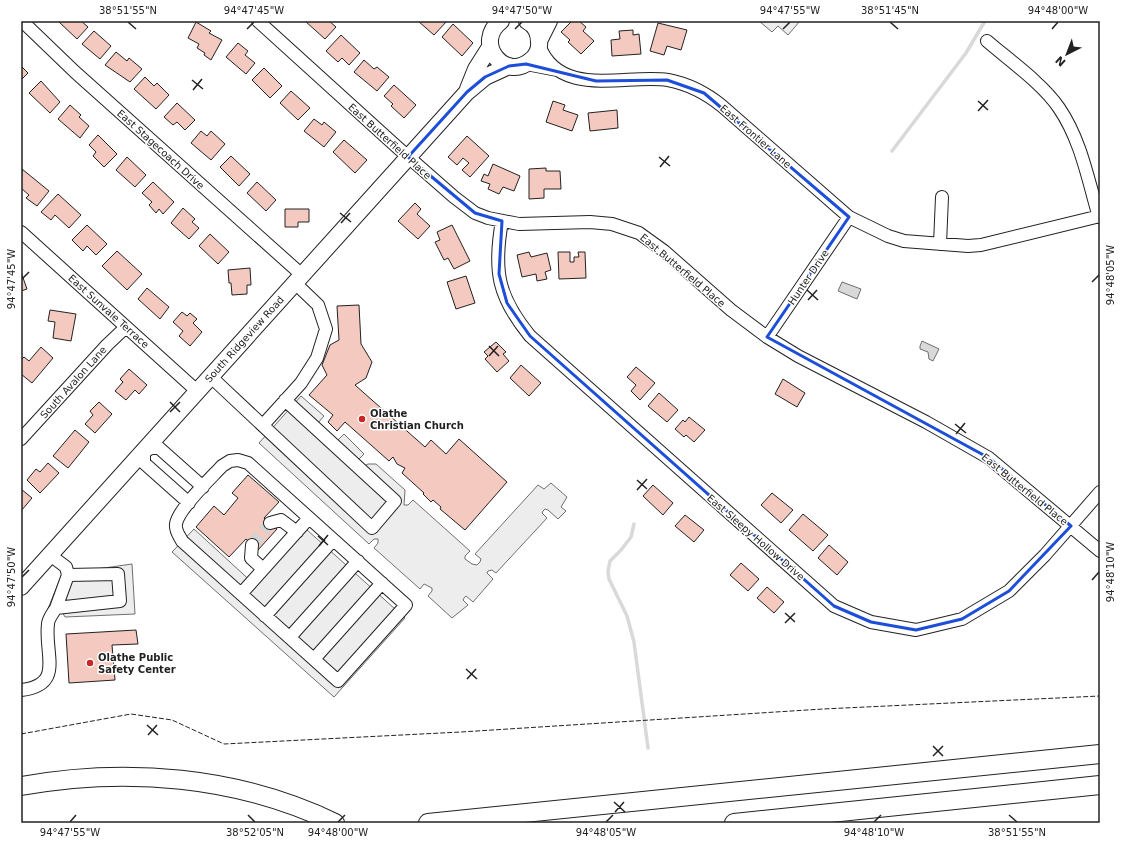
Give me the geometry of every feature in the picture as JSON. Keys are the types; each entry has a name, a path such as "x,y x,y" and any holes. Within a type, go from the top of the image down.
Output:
{"highway":[{"path":"428,823 1100,754"},
{"path":"21,786 80,778 123,776 156,777 228,787 296,806 335,823"},
{"path":"734,823 1100,785"}],"main road":[{"path":"527,21 536,29 539,43"},
{"path":"467,92 485,78 509,66 526,64 535,56 549,21"},
{"path":"467,92 476,69 490,47 494,24"},
{"path":"490,47 495,58 509,66"},
{"name":"South Ridgeview Road","path":"21,587 467,92"}],"street":[{"name":"East Stagecoach Drive","path":"22,21 299,279 318,305 326,329 317,358 301,383 263,425"},
{"name":"East Butterfield Place","path":"258,21 408,157 475,213 488,218 519,224 590,222 612,224 639,233 664,251 731,310 767,337 798,356 926,422 989,458 1100,551"},
{"path":"988,41 1046,93 1058,106 1068,122 1079,148 1099,217"},
{"path":"539,43 544,57 549,64 557,70"},
{"name":"East Frontier Lane","path":"526,64 557,70 578,78 596,81 667,80 694,88 722,106 849,217 888,236 904,241 968,246 981,245 1099,217"},
{"path":"940,244 942,197"},
{"name":"Hunter Drive","path":"767,337 849,217"},
{"name":"East Sleepy Hollow Drive","path":"502,221 498,244 499,274 507,303 514,316 530,336 834,606 871,622 916,630 962,619 1009,591 1045,555 1100,492"},
{"name":"East Sunvale Terrace","path":"21,232 197,392"},
{"name":"South Avalon Lane","path":"21,439 107,345 126,327"},
{"path":"210,376 372,528 395,501 285,400"},
{"path":"189,503 144,462 144,450 158,447 203,487"},
{"path":"238,460 248,463 406,605 338,681 182,541 177,533 176,524 179,514 203,487 222,466 230,461 238,460"},
{"path":"241,594 309,518"},
{"path":"270,523 281,520 297,532"},
{"path":"266,616 333,540"},
{"path":"252,545 251,558 263,569"},
{"path":"21,690 32,689 42,684 50,672 48,623 56,608 68,575 66,567 50,554"},
{"path":"290,637 358,561"},
{"path":"56,608 120,601 118,574 68,575"},
{"path":"314,659 382,583"}],"highlighted area":[{"path":"526,64 596,81 667,80 704,93 849,217 767,337 989,458 1071,526 1009,591 962,619 916,630 871,622 834,606 530,336 507,303 499,274 502,221 475,213 408,157 467,92 485,77 509,66"}],"shaded area":[{"path":"759,21 800,21 788,35 778,26 772,32"},
{"path":"842,282 861,289 857,299 838,291"},
{"path":"922,341 939,349 933,361 929,359 928,352 920,349"},
{"path":"301,396 324,416 317,424 336,442 344,434 364,454 357,461 362,467 368,464 376,464 405,490 404,505 408,505 413,500 470,551 465,556 465,559 472,564 477,565 480,562 481,559 475,554 538,485 544,489 551,483 567,497 561,507 566,511 558,519 545,509 542,513 547,518 496,573 492,570 488,571 487,573 493,579 473,602 466,596 463,600 468,605 452,618 428,596 432,591 432,588 424,584 420,589 374,548 378,543 378,539 374,539 369,544 259,443"},
{"path":"194,529 255,585 306,529 405,618 334,697 172,552"},
{"path":"132,564 135,614 65,617 61,610 45,616 62,574"}],"building":[{"path":"58,21 81,21 88,27 77,39"},
{"path":"305,21 329,21 336,27 325,39"},
{"path":"418,21 447,21 434,35"},
{"path":"572,21 579,21 586,27 583,31 594,41 581,54 568,42 570,40 561,32"},
{"path":"196,22 211,31 209,33 222,40 211,60 204,55 205,53 197,48 199,44 188,38"},
{"path":"658,23 687,30 681,50 667,46 664,55 650,51"},
{"path":"453,24 473,43 462,56 442,37"},
{"path":"633,30 633,35 639,34 641,54 612,56 611,40 620,39 619,31"},
{"path":"94,31 111,46 100,59 82,44"},
{"path":"341,35 360,53 349,65 342,58 338,62 326,51"},
{"path":"238,43 248,51 245,55 255,63 246,74 226,57"},
{"path":"116,52 127,61 129,58 142,69 130,82 105,65"},
{"path":"364,60 374,69 377,67 389,77 377,91 354,72"},
{"path":"21,66 28,73 21,80"},
{"path":"264,68 282,86 270,98 252,80"},
{"path":"145,77 154,86 157,83 169,95 156,109 134,89"},
{"path":"41,81 60,102 50,113 29,93"},
{"path":"394,85 416,105 404,118 391,106 393,104 384,96"},
{"path":"291,91 310,108 298,120 280,103"},
{"path":"553,101 565,105 563,110 578,115 572,131 546,122"},
{"path":"177,103 195,120 185,130 177,122 173,125 164,117"},
{"path":"70,105 81,115 79,117 89,126 80,138 58,119"},
{"path":"617,110 618,128 590,131 588,113"},
{"path":"314,119 322,125 324,122 336,132 324,147 304,131"},
{"path":"201,131 207,136 211,131 225,144 211,160 191,143"},
{"path":"98,135 117,154 104,167 93,156 96,152 89,145"},
{"path":"467,136 489,156 470,177 462,170 469,163 463,158 457,165 448,157"},
{"path":"344,140 367,160 355,173 333,152"},
{"path":"231,156 250,174 239,186 220,167"},
{"path":"127,157 146,175 135,187 116,170"},
{"path":"493,164 520,176 514,191 503,187 499,194 488,189 490,184 481,181 484,174 488,176"},
{"path":"546,168 546,171 560,171 561,189 544,189 544,198 529,199 529,169"},
{"path":"22,169 49,191 37,206 26,198 29,195 21,188"},
{"path":"153,182 174,202 163,214 159,209 156,213 149,205 152,202 142,193"},
{"path":"257,182 276,200 266,211 247,193"},
{"path":"58,194 81,215 69,228 55,215 51,220 41,212"},
{"path":"415,203 421,209 417,214 430,226 418,239 398,221"},
{"path":"183,208 195,219 192,222 199,228 189,239 171,223"},
{"path":"285,209 309,209 309,222 298,222 298,227 285,227"},
{"path":"87,225 107,244 96,255 87,246 83,251 72,240"},
{"path":"452,225 470,261 454,269 448,258 444,260 435,242 440,240 437,232"},
{"path":"210,234 229,252 218,264 199,246"},
{"path":"117,251 142,274 127,290 102,266"},
{"path":"529,252 531,257 547,253 551,270 545,272 547,279 537,281 536,274 522,277 517,255"},
{"path":"558,252 570,252 570,262 574,262 574,257 579,257 578,252 585,252 586,278 559,279"},
{"path":"250,268 251,285 247,285 247,294 232,295 228,270"},
{"path":"21,272 27,289 21,291"},
{"path":"466,276 475,303 456,309 447,282"},
{"path":"147,288 169,307 160,319 138,299"},
{"name":"Olathe Christian Church","path":"359,305 361,344 372,362 366,378 355,385 425,447 431,440 446,454 459,439 507,482 465,530 440,509 441,507 433,500 431,502 423,494 424,493 402,473 405,468 397,464 393,457 389,461 345,422 337,431 328,422 333,415 309,395 327,375 322,365 330,345 339,340 337,306"},
{"path":"50,310 76,314 71,341 53,338 55,322 48,321"},
{"path":"182,312 187,316 190,313 197,319 193,323 202,332 190,346 179,336 183,331 173,322"},
{"path":"496,342 506,352 503,354 509,361 497,372 485,359 488,356 484,352"},
{"path":"41,347 53,358 32,383 21,374 21,360 24,357 29,361"},
{"path":"521,365 541,383 529,396 510,378"},
{"path":"636,367 655,383 640,400 631,391 636,385 627,377"},
{"path":"129,369 147,385 139,394 135,390 126,400 115,391 123,382 120,379"},
{"path":"783,379 805,393 797,407 775,394"},
{"path":"659,393 678,410 667,422 648,406"},
{"path":"99,402 112,414 95,433 85,424 93,415 90,411"},
{"path":"689,417 705,430 694,442 686,435 684,437 675,429 683,420 685,422"},
{"path":"75,430 89,442 68,468 53,456"},
{"path":"48,463 59,473 40,493 27,480 36,469 40,472"},
{"path":"248,475 279,502 264,518 277,529 258,550 246,539 229,557 196,527 214,506 224,515 238,498 232,493"},
{"path":"653,485 673,503 663,515 643,496"},
{"path":"21,489 32,498 21,511"},
{"path":"772,493 793,510 781,523 761,505"},
{"path":"803,514 828,535 813,551 789,530"},
{"path":"685,515 704,530 694,542 675,526"},
{"path":"829,545 848,562 837,575 818,558"},
{"path":"741,563 759,579 748,591 730,575"},
{"path":"767,587 784,602 774,613 757,598"},
{"name":"Olathe Public Safety Center","path":"136,630 138,644 112,645 115,680 69,683 66,634"}],"waterway":[{"path":"892,151 966,53 985,21"},
{"path":"634,524 631,537 610,561 608,571 609,579 627,616 634,642 648,748"}],"tunnel":[{"path":"252,545 270,523"}],"fence":[{"path":"21,734 131,714 172,720 224,744 461,732 823,709 1100,696"}],"place":[{"name":"Olathe Christian Church","path":"362,419"},
{"name":"Olathe Public Safety Center","path":"90,663"}]}
